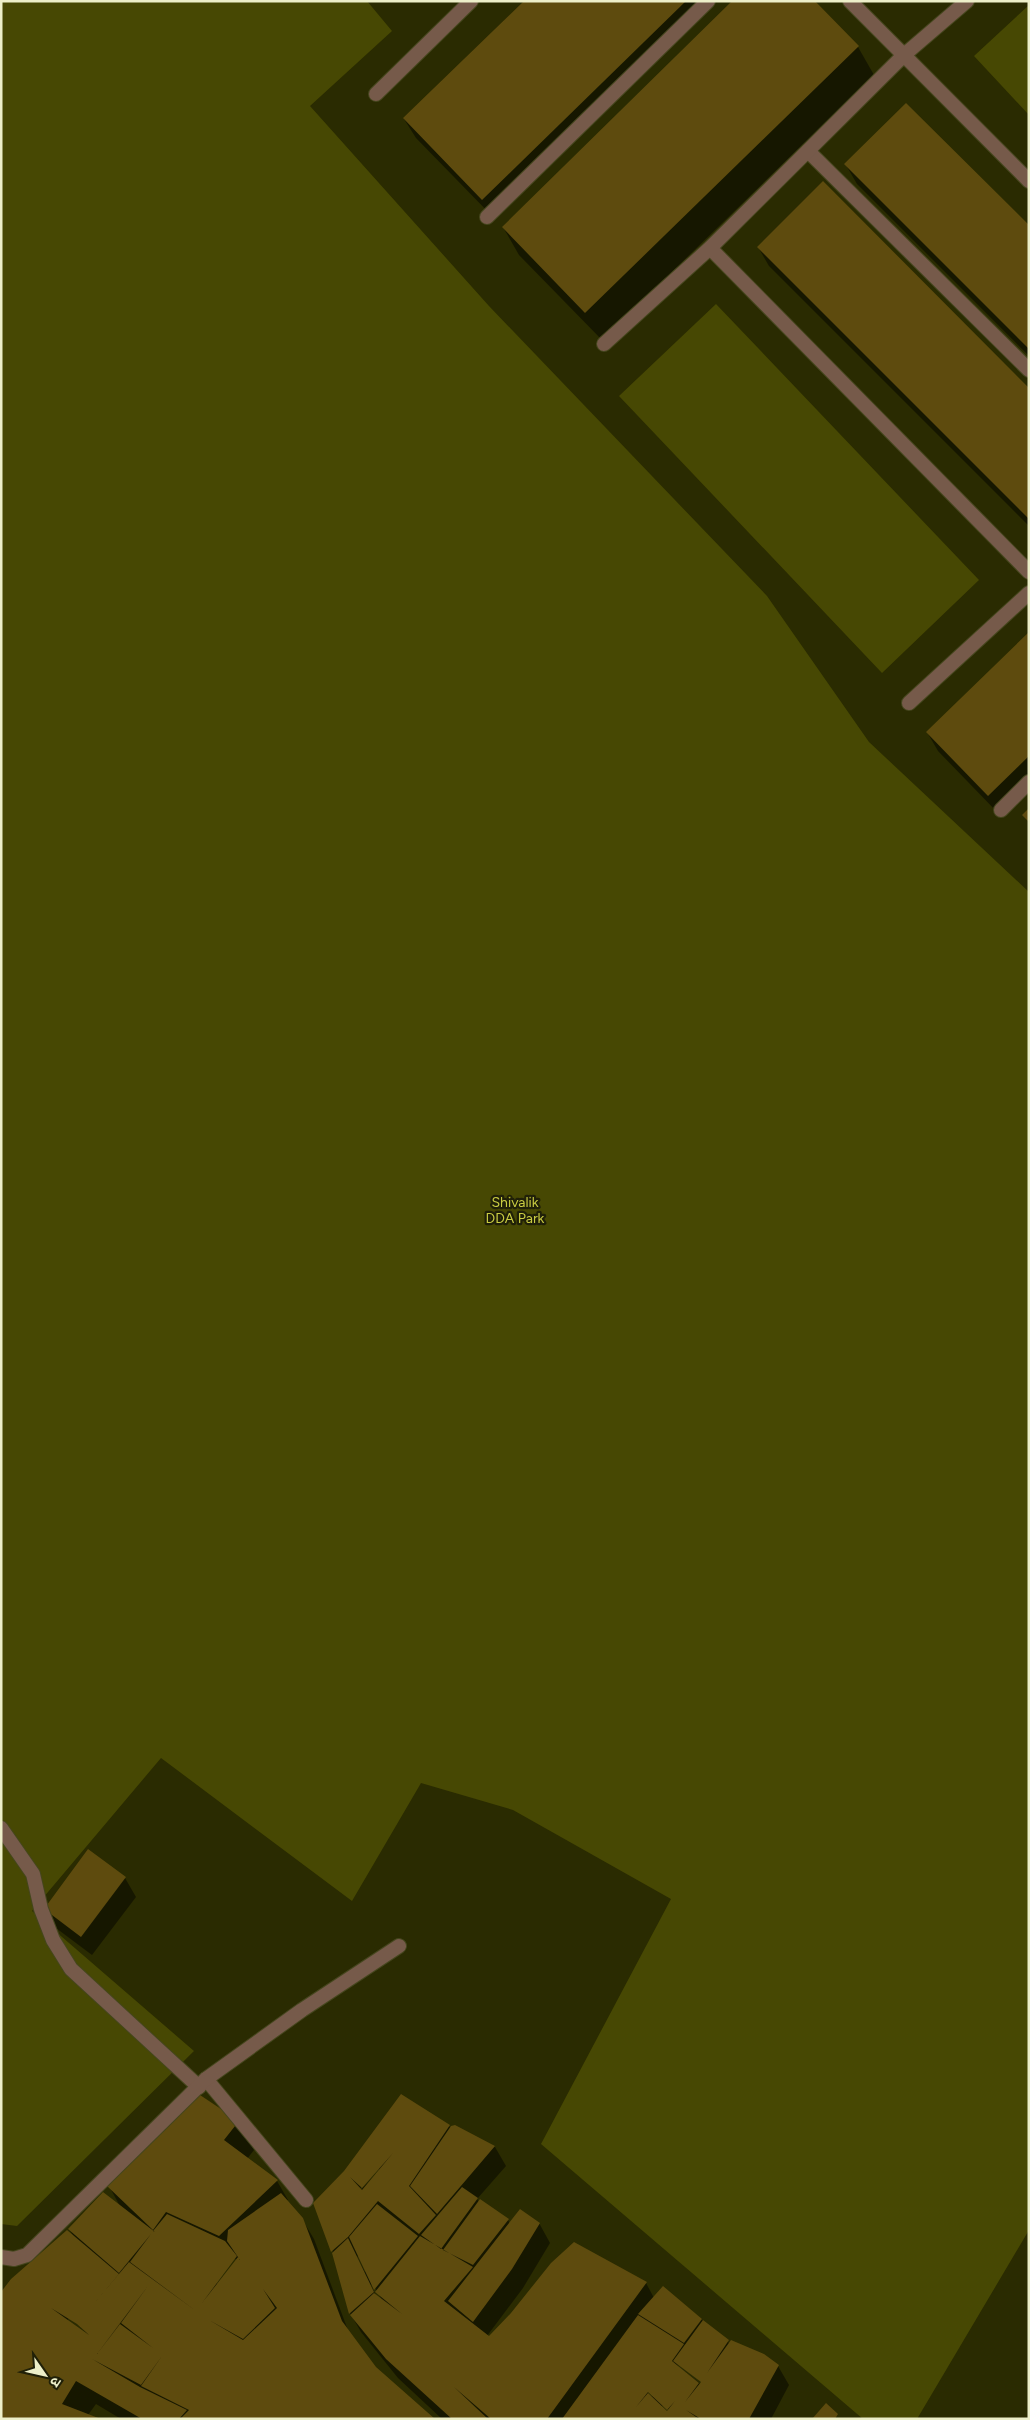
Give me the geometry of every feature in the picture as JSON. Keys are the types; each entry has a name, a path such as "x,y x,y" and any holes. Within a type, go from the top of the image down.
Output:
{"street":[{"path":"376,94 471,1"},
{"path":"487,217 708,1"},
{"path":"850,1 1029,181"},
{"path":"604,344 710,248 904,55 967,1"},
{"path":"808,151 1029,370"},
{"path":"710,248 1029,572"},
{"path":"908,703 1029,593"},
{"path":"1001,810 1029,782"},
{"path":"1,1828 33,1874 41,1909 53,1940 71,1969 202,2083 306,2200"},
{"path":"1,2257 14,2259 27,2255 202,2083 302,2010 400,1946"}],"green space":[{"name":"Shivalik DDA Park","path":"1,1 367,1 392,31 310,106 489,306 767,596 869,742 1029,892 1029,2230 917,2419 863,2419 541,2144 671,1899 513,1810 421,1783 352,1901 161,1758 32,1911 194,2051 17,2226 1,2224"},
{"path":"1029,5 1029,115 974,56"},
{"path":"716,304 979,580 882,673 619,396"}],"building":[{"path":"524,1 686,1 482,200 403,118"},
{"path":"732,1 815,1 859,46 585,313 502,227"},
{"path":"906,103 1029,225 1029,349 844,164"},
{"path":"823,181 1029,388 1029,519 757,247"},
{"path":"1029,632 1029,756 988,796 926,732"},
{"path":"1029,808 1029,822 1022,815"},
{"path":"88,1849 126,1877 81,1937 44,1909"},
{"path":"401,2094 450,2125 409,2186 436,2215 419,2234 378,2201 348,2237 331,2252 313,2203 344,2171","holes":["393,2153 362,2190 350,2177 362,2188"]},
{"path":"200,2095 239,2121 224,2140 278,2180 219,2236 166,2212 153,2230 107,2186"},
{"path":"455,2125 495,2146 437,2214 410,2186 451,2126"},
{"path":"462,2187 478,2198 441,2249 421,2235"},
{"path":"103,2192 153,2231 167,2214 225,2241 237,2256 202,2303 238,2257 227,2241 228,2230 281,2193 303,2218 342,2321 376,2367 435,2419 180,2419 189,2410 141,2386 162,2356 141,2385 92,2359 140,2387 187,2410 179,2419 142,2419 76,2381 62,2404 101,2419 1,2419 1,2292 11,2279 67,2230 119,2274 129,2262 196,2311 130,2262 151,2234 119,2273 68,2229","holes":["148,2286 121,2323 153,2348 120,2324 97,2354","263,2289 277,2308 243,2340 209,2320 243,2339 275,2308","51,2308 77,2324 89,2335"]},
{"path":"480,2199 509,2219 473,2265 443,2250"},
{"path":"377,2204 418,2236 374,2290 349,2237"},
{"path":"520,2209 540,2223 512,2269 473,2322 448,2301"},
{"path":"420,2236 473,2267 444,2301 489,2336 511,2313 551,2263 574,2242 647,2282 547,2419 491,2419 454,2387 488,2419 452,2419 386,2359 350,2315 374,2293 402,2314 375,2292"},
{"path":"348,2238 374,2292 349,2314 332,2253"},
{"path":"663,2286 702,2319 684,2343 638,2314"},
{"path":"638,2315 684,2344 672,2361 699,2383 685,2402 701,2382 673,2361 703,2320 729,2340 707,2373 731,2340 764,2354 779,2365 749,2419 701,2419 686,2410 699,2419 562,2419","holes":["648,2392 667,2410 675,2401 667,2411 648,2393 636,2407"]},
{"path":"826,2403 838,2414 835,2419 812,2419"}]}
